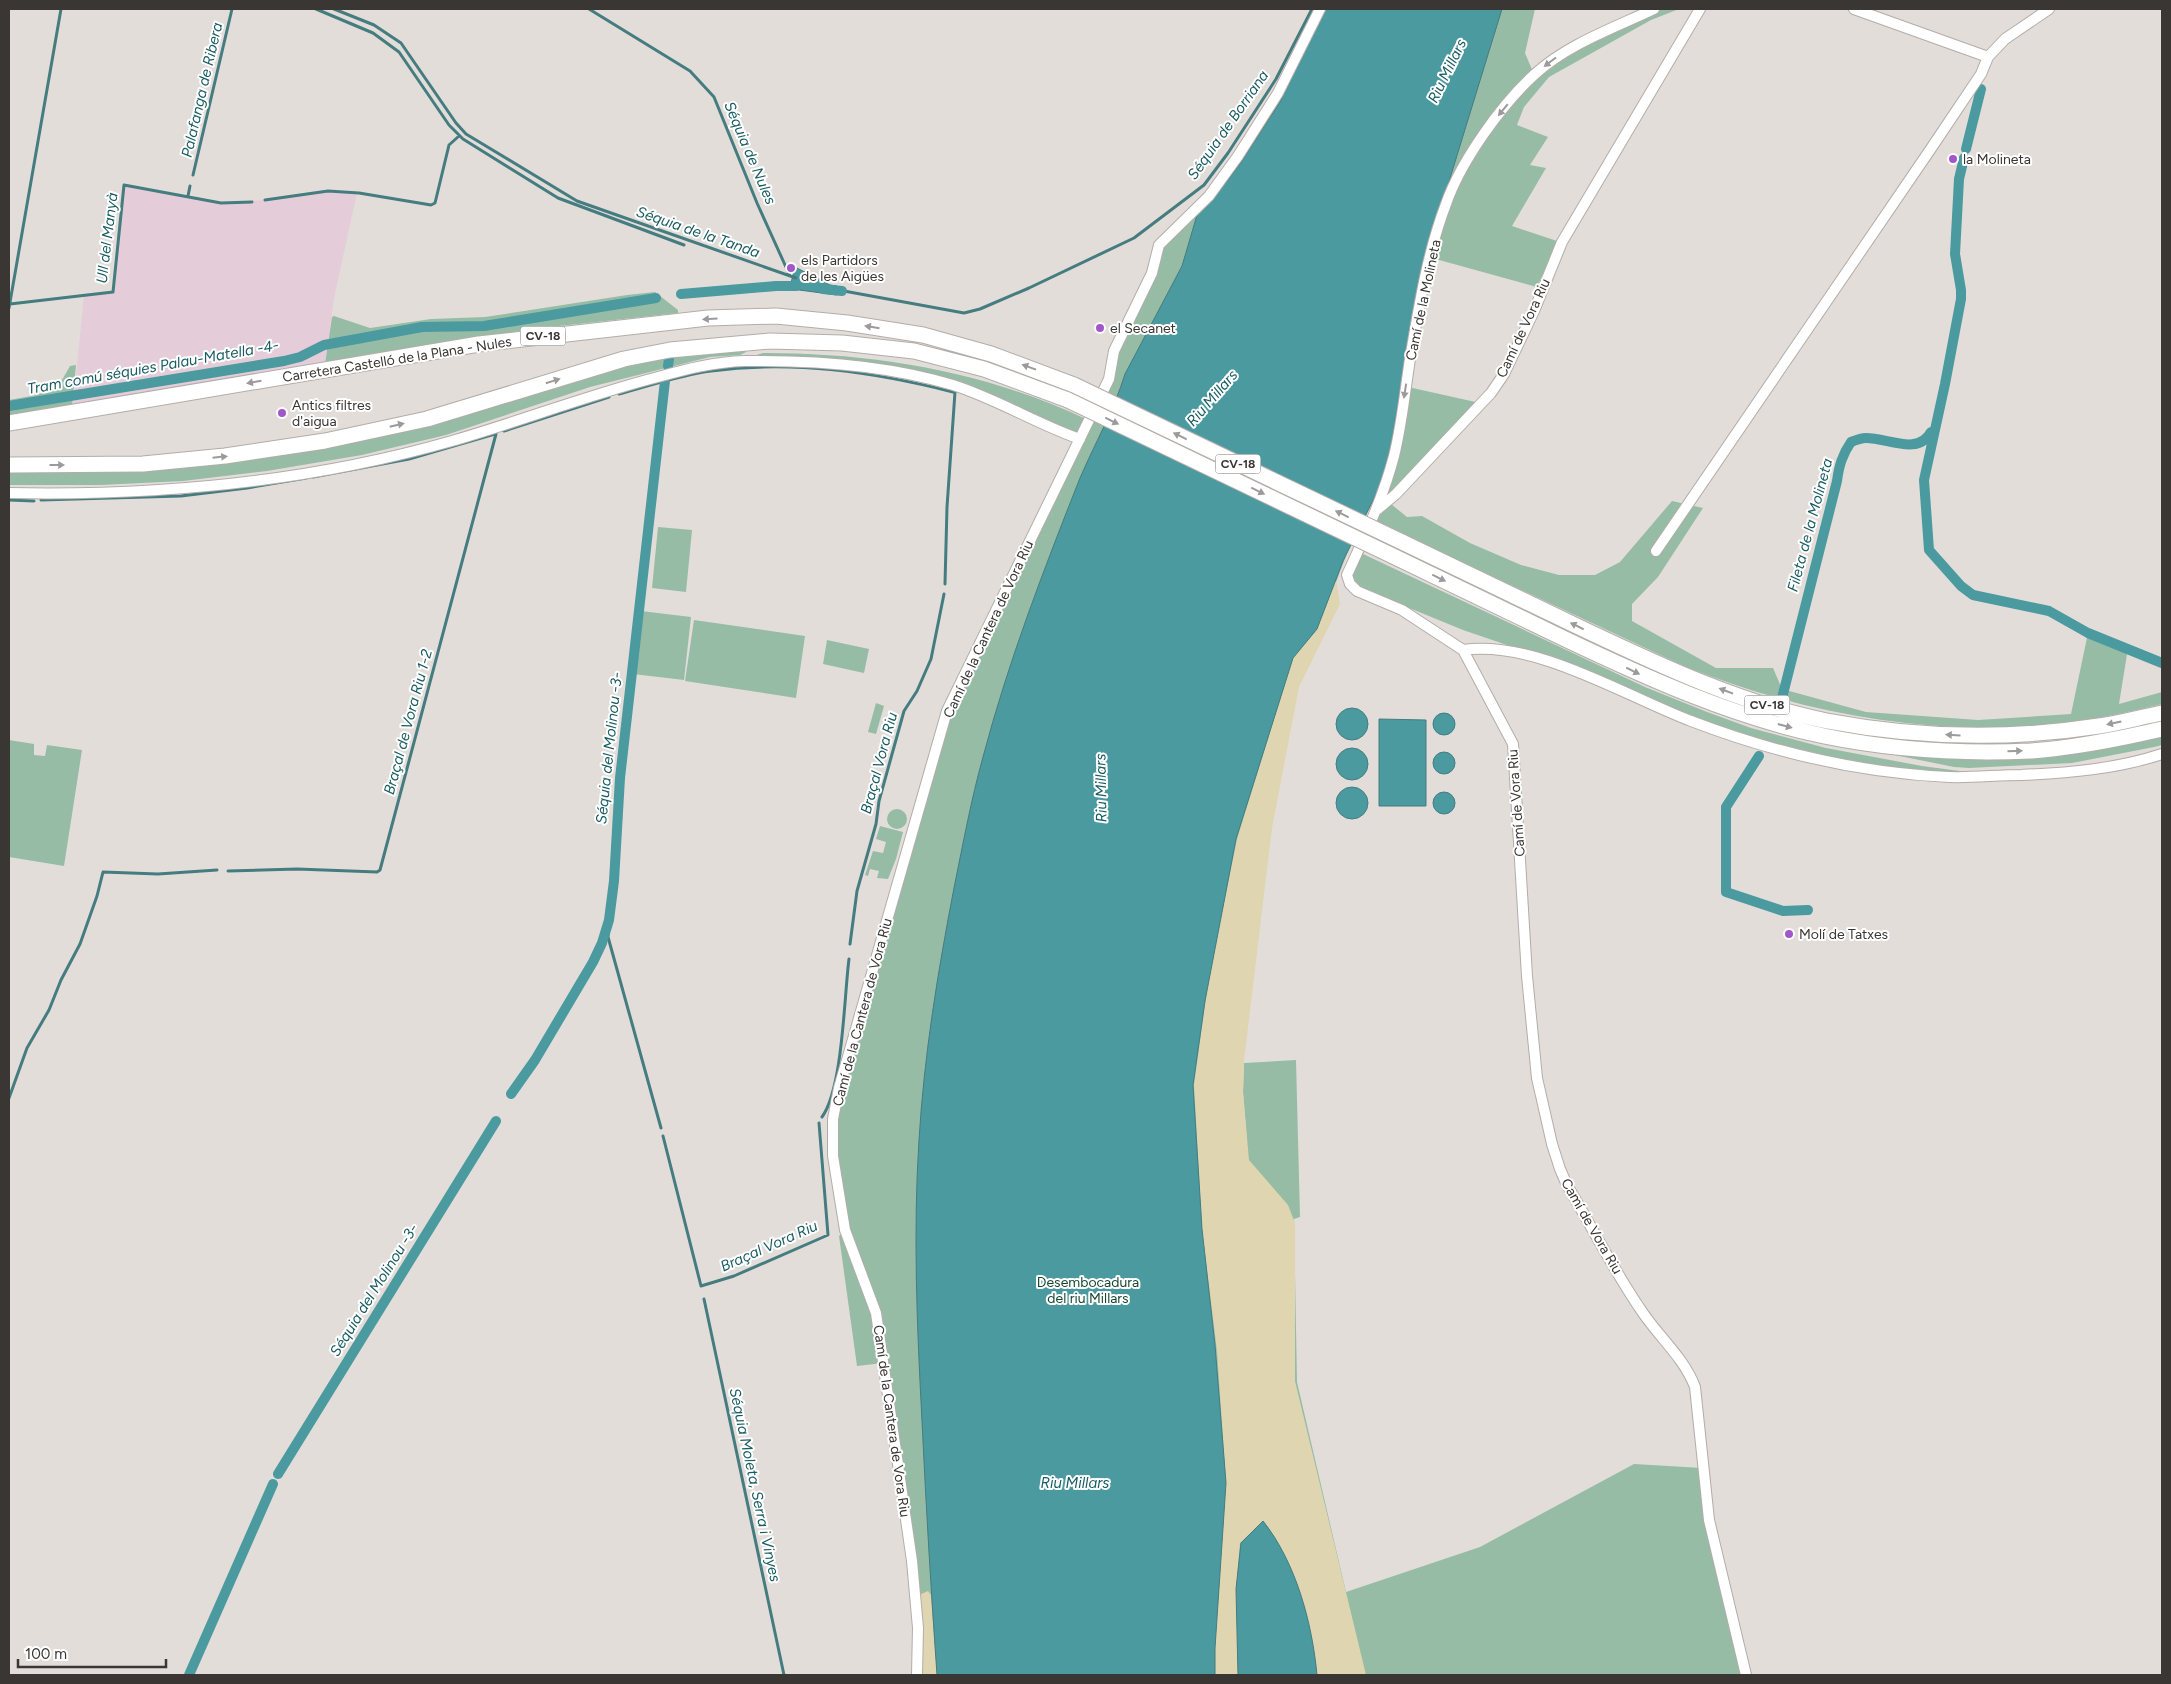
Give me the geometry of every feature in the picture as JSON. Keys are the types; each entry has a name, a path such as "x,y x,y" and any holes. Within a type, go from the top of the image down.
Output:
{"main road":[{"name":"Carretera Castelló de la Plana - Nules","path":"9,423 479,344 708,318 776,316 847,323 923,335 991,354 1074,385 1657,664 1756,702 1826,720 1901,732 1960,736 2029,734 2100,726 2162,713"},
{"name":"CV-18","path":"9,465 143,464 224,456 325,441 427,419 624,359 670,350 770,341 842,343 914,351 984,369 1068,400 1650,680 1749,716 1824,736 1902,748 1960,752 2031,751 2100,742 2162,730"}],"street":[{"name":"Camí de la Cantera de Vora Riu","path":"917,1675 918,1628 912,1561 876,1313 845,1230 833,1156 834,1119 839,1088 947,711 1109,379 1114,352 1152,273 1159,245 1209,196 1243,148 1278,93 1320,9"},
{"name":"Camí de la Molineta","path":"1378,508 1394,455 1426,272 1446,204 1468,161 1494,121 1535,74 1565,51 1654,9"},
{"name":"Camí de Vora Riu","path":"1700,9 1562,242 1534,310 1504,374 1491,392 1437,451 1396,494 1378,508 1347,575 1350,584 1357,591 1402,610 1462,650 1512,744 1534,1051 1537,1078 1552,1144 1560,1169 1572,1193 1643,1313 1682,1361 1695,1387 1710,1520 1746,1675"},
{"path":"1854,9 1988,57"},
{"path":"1656,551 1930,150 1981,74 1988,57 2006,39 2049,9"},
{"path":"9,493 112,493 179,490 285,476 363,463 449,442 619,387 711,363 746,361 837,364 902,373 953,386 1080,439"},
{"path":"1462,650 1475,648 1513,650 1568,668 1691,721 1764,746 1829,761 1886,770 1949,777 2064,773 2137,761 2162,754"}],"shaded area":[{"path":"124,185 221,203 265,200 304,193 329,191 357,193 334,298 325,364 73,406 84,295 113,292"}],"green space":[{"name":"Riu Millars","path":"1324,9 1535,9 1525,53 1533,72 1452,182 1411,328 1392,447 1380,488 1348,551 1318,629 1294,657 1215,949 1247,1142 1243,1092 1244,1063 1296,1060 1300,1217 1294,1219 1297,1382 1346,1592 1480,1547 1634,1464 1702,1468 1745,1675 921,1675 913,1562 876,1312 847,1229 840,1197 835,1119 943,727 1119,349 1162,247 1212,199"},
{"path":"1660,9 1679,9 1651,20 1549,77 1524,107 1517,125 1548,137 1530,165 1546,168 1512,226 1557,241 1537,287 1432,258 1447,206 1459,183 1488,133 1526,87 1566,53"},
{"path":"655,292 678,310 678,313 532,329 325,364 332,317 334,316 370,328 431,319 485,317"},
{"path":"748,348 746,352 740,355 710,357 590,387 446,435 362,455 267,471 183,481 101,485 9,485 9,472 98,472 176,468 258,459 315,449 642,362 666,357"},
{"path":"763,353 847,357 929,368 1009,389 1049,403 1088,420 1079,437 1014,409 904,372 744,359"},
{"path":"76,365 72,406 9,416 9,400 37,395 58,387 70,366"},
{"path":"1408,387 1480,403 1379,506"},
{"path":"1672,501 1703,508 1658,577 1632,604 1632,621 1716,668 1773,668 1782,689 1866,712 1978,720 2071,714 2088,633 2128,648 2119,704 2162,692 2162,704 2120,714 2027,726 1977,727 1928,725 1878,720 1829,711 1781,699 1686,667 1374,521 1391,504 1407,517 1422,516 1470,543 1521,565 1559,575 1595,575 1620,562"},
{"path":"658,527 692,530 686,592 652,588"},
{"path":"1361,553 1645,687 1751,728 1826,748 1922,766 1967,772 1911,770 1846,760 1759,740 1690,717 1563,664 1463,630 1363,589 1351,577"},
{"path":"641,611 691,617 684,680 633,674"},
{"path":"694,620 805,636 796,698 685,681"},
{"path":"827,640 869,649 864,673 823,664"},
{"path":"876,703 884,706 876,734 868,732"},
{"path":"2162,736 2162,745 2072,763 1969,768 1954,767 1875,751 1913,755"},
{"path":"9,740 34,744 34,755 45,756 47,745 82,750 64,866 9,857"},
{"path":"897,809 904,812 907,819 904,826 897,829 890,826 887,819 890,812"},
{"path":"880,826 903,832 896,859 888,879 877,878 879,871 870,869 868,876 865,875 873,851 883,853 886,842 876,839"},
{"path":"845,1231 875,1313 883,1363 857,1366 839,1236"}],"sand":[{"path":"1336,580 1340,604 1299,687 1272,828 1244,1061 1243,1092 1249,1160 1288,1205 1295,1223 1295,1381 1366,1675 1317,1675 1311,1635 1293,1574 1285,1554 1263,1521 1240,1543 1236,1589 1238,1675 1215,1675 1215,1648 1226,1483 1217,1351 1202,1229 1194,1085 1208,983 1237,839 1293,658 1317,629"},
{"path":"928,1591 931,1595 937,1675 918,1675 919,1595"}],"water":[{"name":"Riu Millars","path":"1325,9 1502,9 1431,240 1404,366 1391,446 1380,486 1343,561 1317,629 1293,658 1236,839 1205,1001 1193,1085 1202,1229 1215,1345 1226,1483 1215,1648 1215,1675 937,1675 927,1517 916,1280 917,1175 921,1108 932,1013 948,919 975,789 993,721 1027,616 1080,478 1110,413 1125,374 1182,266 1197,215 1213,199 1240,164 1280,102"},
{"path":"795,267 830,285 837,286 837,295 799,290 782,290 784,282 791,283"},
{"path":"1352,708 1364,712 1368,724 1364,736 1352,740 1340,736 1336,724 1340,712"},
{"path":"1444,713 1452,716 1455,724 1452,732 1444,735 1436,732 1433,724 1436,716"},
{"path":"1379,719 1426,720 1426,806 1379,806"},
{"path":"1352,748 1364,752 1368,764 1364,776 1352,780 1340,776 1336,764 1340,752"},
{"path":"1444,752 1452,755 1455,763 1452,771 1444,774 1436,771 1433,763 1436,755"},
{"path":"1352,787 1364,791 1368,803 1364,815 1352,819 1340,815 1336,803 1340,791"},
{"path":"1444,792 1452,795 1455,803 1452,811 1444,814 1436,811 1433,803 1436,795"},
{"path":"1263,1521 1285,1555 1293,1574 1311,1634 1317,1675 1238,1675 1236,1589 1241,1543"}],"waterway":[{"path":"9,308 61,9"},
{"name":"Palafanga de Ribera","path":"193,175 232,9"},
{"path":"316,9 373,33 399,52 449,125 463,139 558,198 684,245"},
{"name":"Séquia de la Tanda","path":"334,9 374,25 401,43 456,123 466,134 577,201 796,278"},
{"name":"Séquia de Nules","path":"589,9 690,71 714,97 757,203 790,276"},
{"name":"Séquia de Borriana","path":"833,289 964,313 980,309 1029,288 1134,238 1204,185 1228,153 1276,79 1312,9"},
{"path":"1966,149 1981,89"},
{"name":"Ull del Manyà","path":"265,200 328,191 359,193 431,205 435,203 449,145 459,136"},
{"path":"1964,158 1959,179 1955,254 1961,299 1924,480 1929,550 1961,586 1973,595 2049,611 2088,633 2162,663"},
{"name":"Ull del Manyà","path":"10,304 113,292 124,185 221,203 252,202"},
{"name":"Palafanga de Ribera","path":"188,196 190,186"},
{"path":"681,294 796,286"},
{"name":"Séquia de la Tanda","path":"823,289 842,291"},
{"name":"Tram comú séquies Palau-Matella -4-","path":"9,406 284,361 300,357 324,345 422,327 484,326 656,298"},
{"name":"Séquia del Molinou -3-","path":"668,366 669,359"},
{"name":"Braçal de Vora Riu 1-2","path":"619,394 699,373 772,367 833,370 863,374 953,392"},
{"name":"Séquia del Molinou -3-","path":"511,1094 535,1060 593,962 602,943 609,920 614,881 620,778 665,381"},
{"name":"Braçal Vora Riu","path":"945,584 947,507 955,392"},
{"name":"Braçal de Vora Riu 1-2","path":"504,431 609,397"},
{"name":"Fileta de la Molineta","path":"1782,698 1840,465 1848,447 1851,442 1864,438 1902,444 1918,443 1931,432"},
{"path":"313,477 409,459 495,434"},
{"name":"Braçal de Vora Riu 1-2","path":"228,871 297,869 377,872 380,870 496,434"},
{"path":"41,500 181,496 306,478"},
{"path":"9,500 34,501"},
{"name":"Braçal Vora Riu","path":"850,944 857,891 876,824 879,801 904,711 917,691 931,659 944,594"},
{"name":"Fileta de la Molineta","path":"1759,756 1726,807 1726,892 1783,911 1808,910"},
{"name":"Braçal de Vora Riu 1-2","path":"9,1098 27,1048 49,1010 61,980 80,944 97,896 103,872 158,874 217,870"},
{"name":"Séquia Moleta, Serra i Vinyes","path":"609,920 608,937 661,1128"},
{"name":"Braçal Vora Riu","path":"822,1117 829,1103 838,1064 849,959"},
{"name":"Séquia del Molinou -3-","path":"278,1474 496,1121"},
{"name":"Braçal Vora Riu","path":"701,1286 734,1276 828,1235 819,1123"},
{"name":"Séquia Moleta, Serra i Vinyes","path":"663,1136 701,1286"},
{"name":"Séquia Moleta, Serra i Vinyes","path":"704,1299 784,1675"},
{"name":"Séquia del Molinou -3-","path":"189,1675 273,1484"}],"place":[{"name":"la Molineta","path":"1953,159"},
{"name":"els Partidors de les Aigües","path":"791,268"},
{"name":"el Secanet","path":"1100,328"},
{"name":"Antics filtres d'aigua","path":"282,413"},
{"name":"Molí de Tatxes","path":"1789,934"}],"park label":[{"name":"Desembocadura del riu Millars","path":"1088,1290"}]}
